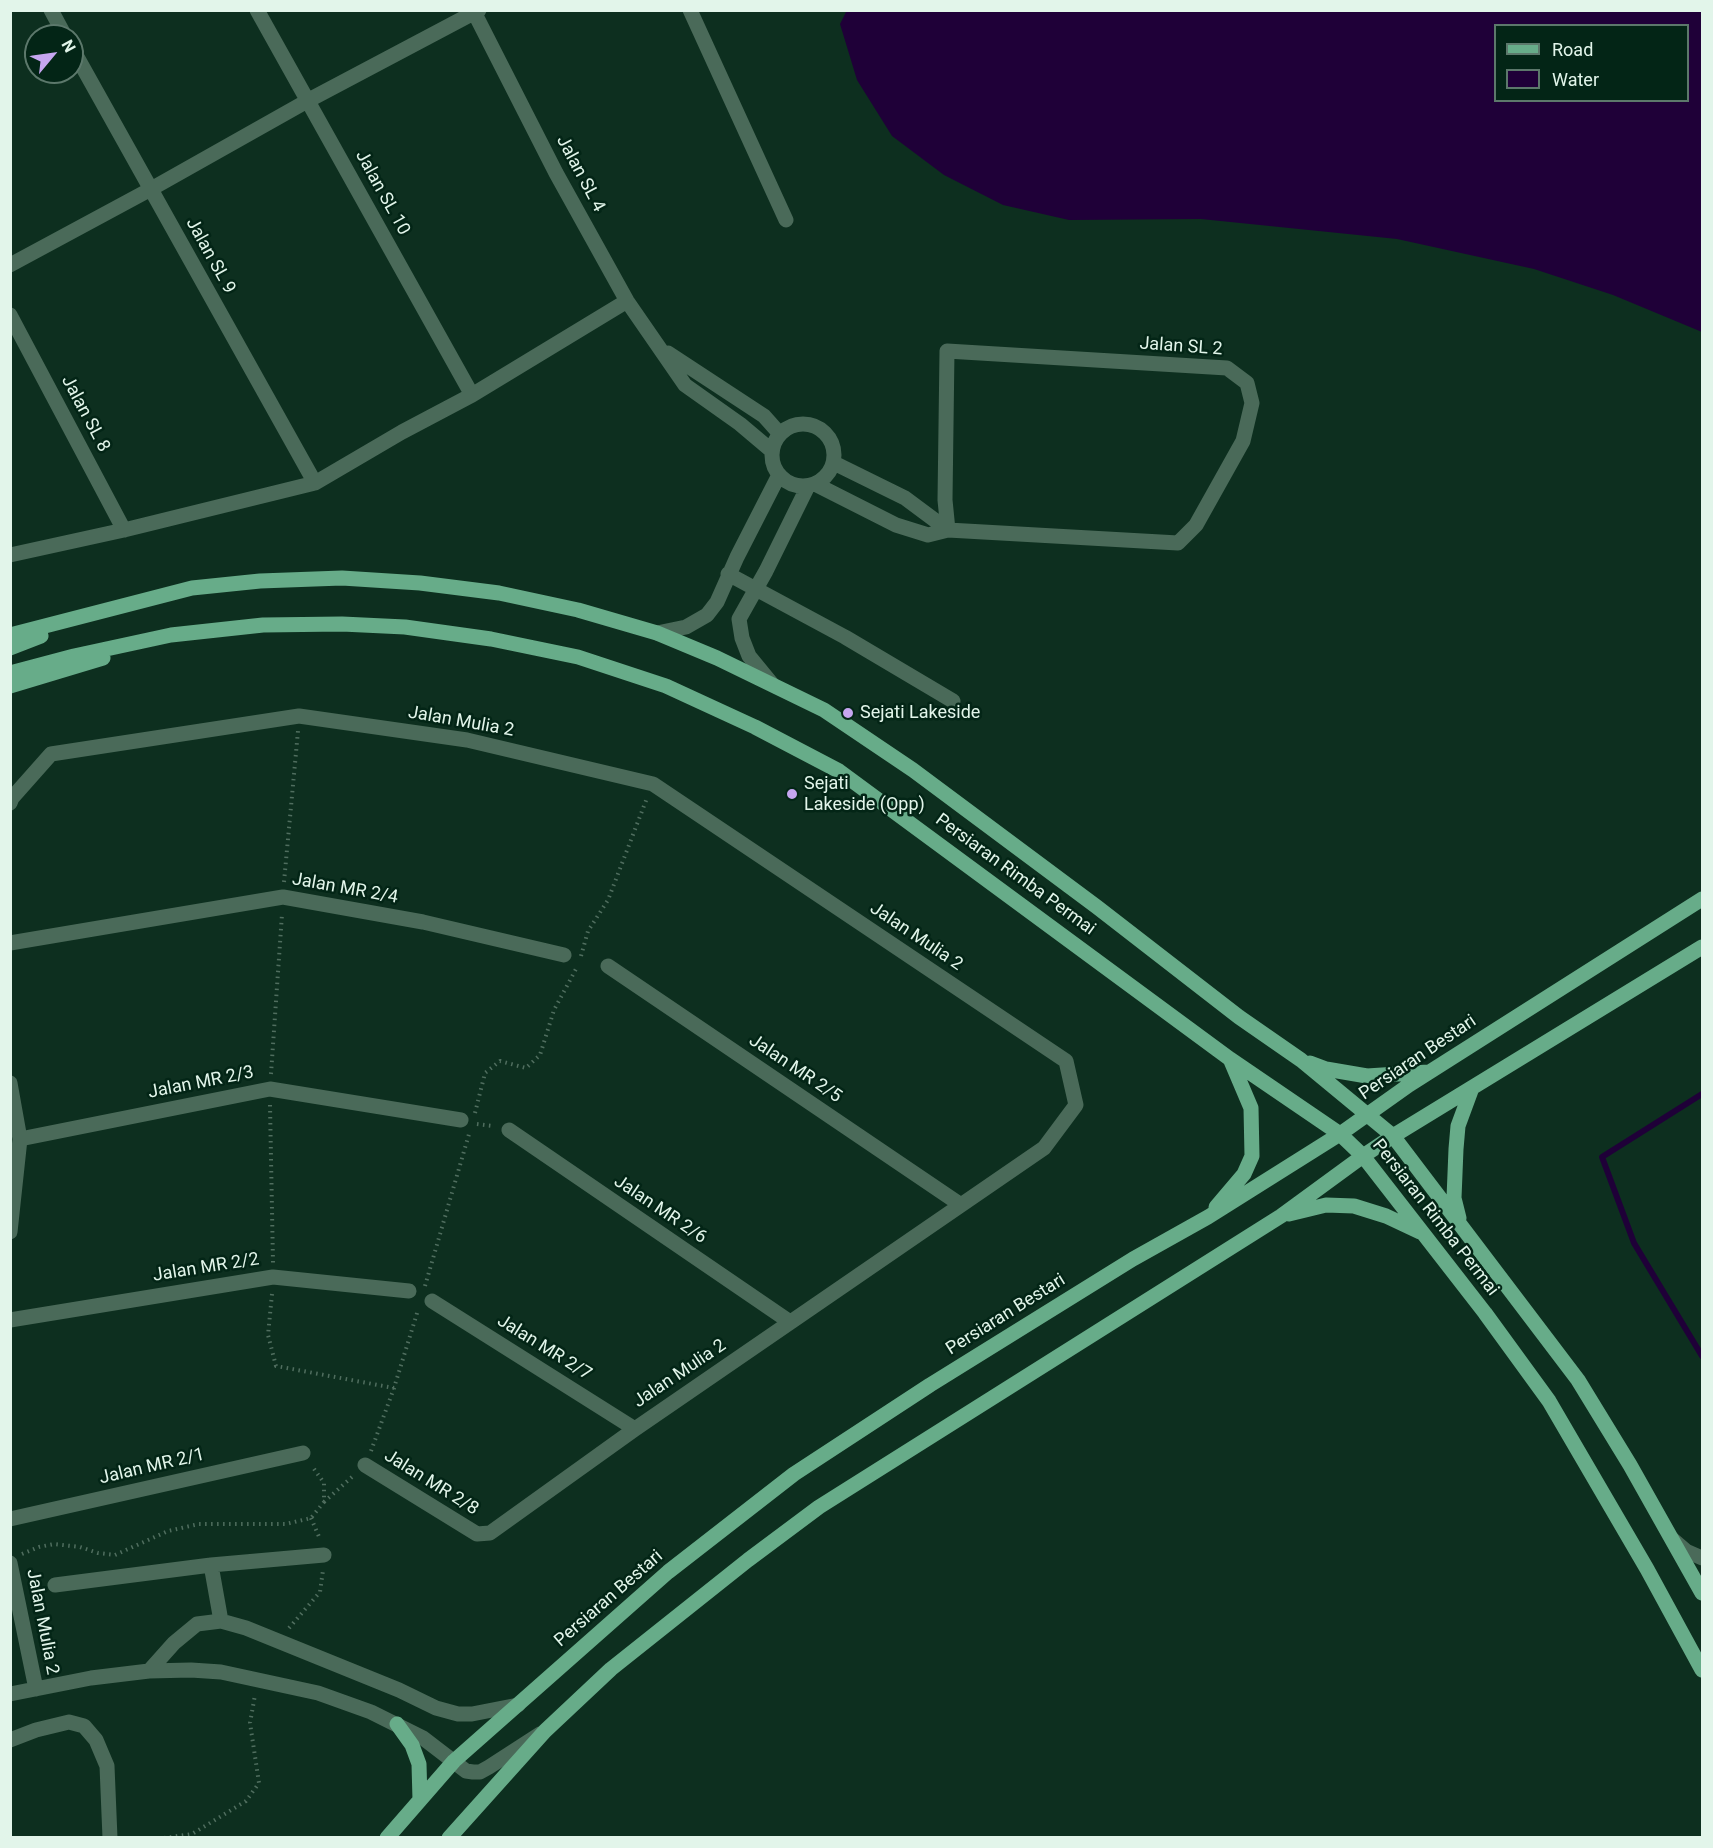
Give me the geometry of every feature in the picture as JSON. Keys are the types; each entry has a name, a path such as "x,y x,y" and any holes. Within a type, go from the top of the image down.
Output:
{"main road":[{"name":"Persiaran Rimba Permai","path":"10,635 192,588 260,580 342,578 420,583 499,593 578,610 657,633 717,658 824,710 913,770 1239,1017 1301,1060 1393,1136 1578,1380 1630,1465 1702,1593"},
{"path":"10,648 111,609"},
{"name":"Persiaran Rimba Permai","path":"10,673 74,656 171,635 263,625 342,624 405,627 491,639 578,657 666,686 755,727 839,771 1230,1059 1340,1134 1363,1156 1485,1313 1549,1401 1647,1569 1702,1670"},
{"path":"10,687 171,635"},
{"name":"Persiaran Bestari","path":"387,1838 454,1761 668,1572 794,1474 1102,1278 1208,1217 1340,1134 1430,1072 1702,898"},
{"path":"448,1838 545,1731 611,1669 713,1587 819,1507 1281,1216 1393,1136 1702,947"},
{"path":"1208,1217 1244,1174 1252,1156 1251,1108 1230,1059"},
{"path":"1301,1060 1326,1069 1367,1076 1430,1072"},
{"path":"1460,1224 1454,1198 1458,1126 1472,1088"},
{"path":"1281,1216 1326,1205 1354,1206 1386,1216 1423,1234"},
{"path":"397,1724 412,1744 419,1764 420,1800"}],"street":[{"path":"51,10 59,24"},
{"name":"Jalan SL 10","path":"257,10 472,395"},
{"path":"690,10 786,220"},
{"path":"10,265 476,11"},
{"name":"Jalan SL 4","path":"476,11 556,173 627,302 686,385 740,424 772,451"},
{"name":"Jalan SL 9","path":"84,69 315,483"},
{"path":"10,555 124,531 315,483 402,432 472,395 627,302"},
{"name":"Jalan SL 8","path":"10,315 124,531"},
{"name":"Jalan SL 4","path":"662,350 764,416 780,434"},
{"name":"Jalan SL 2","path":"812,485 896,525 928,535 948,530 1178,543 1196,525 1243,441 1252,403 1247,383 1227,368 947,351 945,500 948,530"},
{"path":"772,684 749,656 742,638 739,619 812,485 827,476 834,462 834,446 825,432 818,427 801,423 793,425 780,434 772,451 772,460 779,475 792,484 812,485"},
{"path":"834,462 904,498 948,530"},
{"path":"657,633 686,627 706,615 717,602 728,574 779,475"},
{"path":"728,574 844,637 953,701"},
{"name":"Jalan Mulia 2","path":"10,803 51,754 299,716 467,740 653,783 1066,1062 1076,1105 1044,1148 634,1429 490,1533 477,1534"},
{"name":"Jalan MR 2/4","path":"10,943 283,897 423,922 564,956"},
{"name":"Jalan MR 2/5","path":"608,966 961,1205"},
{"path":"10,1083 20,1139 10,1232"},
{"name":"Jalan MR 2/3","path":"20,1139 270,1089 461,1120"},
{"name":"Jalan MR 2/6","path":"508,1130 790,1322"},
{"name":"Jalan MR 2/2","path":"10,1320 273,1277 421,1298"},
{"name":"Jalan MR 2/7","path":"421,1298 634,1429"},
{"name":"Jalan MR 2/1","path":"10,1519 303,1453"},
{"name":"Jalan MR 2/8","path":"365,1465 477,1534"},
{"path":"1672,1539 1686,1551 1702,1558"},
{"path":"55,1585 212,1565 324,1555"},
{"name":"Jalan Mulia 2","path":"15,1559 36,1689"},
{"path":"212,1565 221,1621"},
{"path":"149,1671 174,1643 197,1624 221,1621 246,1628 399,1690 436,1708 458,1714 485,1713 518,1706"},
{"name":"Jalan Mulia 2","path":"10,1694 91,1678 149,1671 222,1672 318,1693 397,1724 423,1738 466,1771 480,1772 545,1731"},
{"path":"10,1740 36,1730 69,1722 84,1726 96,1740 107,1766 110,1838"}],"path":[{"path":"564,956 580,959"},
{"path":"15,1559 39,1547 54,1544 115,1555 168,1531 199,1524 256,1526 286,1524 311,1518 324,1502 365,1465 394,1388 472,1123 508,1130"},
{"path":"303,1453 324,1483 324,1502"},
{"path":"279,1642 320,1592 324,1555 319,1533 311,1518"},
{"path":"164,1838 191,1836 246,1801 259,1783 250,1723 260,1680"}],"water":[{"path":"847,10 1702,11 1702,332 1613,295 1534,269 1397,239 1201,219 1069,220 1003,205 944,175 892,136 857,80 840,24"}],"waterway":[{"path":"1702,1094 1602,1157 1634,1243 1702,1356"}],"place":[{"name":"Sejati Lakeside","path":"848,713"},
{"name":"Sejati Lakeside (Opp)","path":"792,794"}]}
